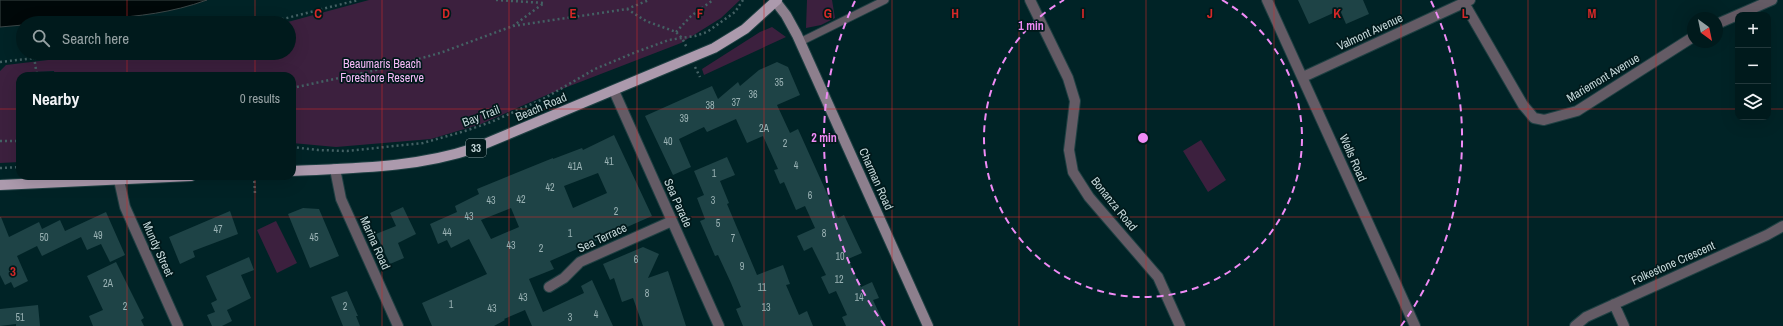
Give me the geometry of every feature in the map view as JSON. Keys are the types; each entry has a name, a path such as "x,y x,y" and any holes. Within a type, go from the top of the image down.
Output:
{"main road":[{"name":"Charman Road","path":"776,1 791,22 928,326"},
{"name":"Beach Road","path":"296,171 387,166 425,161 448,156 486,143 719,45 745,29 776,1"},
{"path":"0,185 119,180"}],"street":[{"name":"Bonanza Road","path":"1030,0 1068,78 1075,101 1069,150 1073,172 1089,197 1158,277 1180,326"},
{"name":"Wells Road","path":"1267,0 1416,326"},
{"path":"1723,21 1772,0"},
{"name":"Valmont Avenue","path":"1303,77 1467,2"},
{"name":"Mariemont Avenue","path":"1467,2 1523,105 1534,118 1544,120 1577,110 1687,41"},
{"name":"Sea Parade","path":"614,90 719,326"},
{"name":"Marina Road","path":"335,169 340,199 398,326"},
{"name":"Mundy Street","path":"119,180 125,207 178,326"},
{"name":"Sea Terrace","path":"549,287 564,278 580,262 672,221"},
{"name":"Folkestone Crescent","path":"1575,326 1586,317 1767,235 1783,226"},
{"path":"1614,304 1624,326"}],"lane":[{"path":"800,42 885,0"}],"path":[{"path":"295,16 358,0"},
{"path":"496,0 544,3 513,26"},
{"path":"296,87 386,68 440,53 513,26 627,9 649,0"},
{"path":"676,32 691,16 713,0"},
{"name":"Bay Trail","path":"296,147 347,151 410,145 439,140 491,122 543,100 595,69 657,43 701,34 711,29 737,10 743,0"},
{"path":"627,9 646,21 676,32 682,38"},
{"path":"0,62 17,60"},
{"path":"34,60 36,72"},
{"path":"0,141 16,141"},
{"path":"0,168 16,167"},
{"path":"254,180 255,194"}],"green space":[{"name":"Beaumaris Beach Foreshore Reserve","path":"369,0 740,0 721,18 681,43 549,94 481,124 431,139 336,147 296,143 296,72 16,72 16,162 0,163 0,71 6,65 48,60 296,60 296,20"},
{"path":"807,0 832,0 835,18 821,25 806,28"},
{"path":"772,27 786,37 704,75 702,69 760,32"},
{"path":"1201,140 1226,180 1208,192 1183,151"},
{"path":"276,221 297,263 277,273 257,230"}],"shaded area":[{"path":"0,0 207,0 168,11 133,16 16,16 16,26 0,27"}],"building":[{"path":"1298,0 1363,0 1369,14 1346,24 1340,10 1309,24"},
{"path":"777,62 788,67 800,95 777,105 790,133 798,129 838,218 844,215 862,253 848,259 861,287 872,282 879,298 873,300 885,326 846,326 842,317 847,315 836,291 829,294 821,277 826,275 812,247 804,251 797,236 815,228 805,206 796,210 784,182 780,184 774,170 778,169 763,136 747,143 736,119 707,132 704,127 679,139 691,167 673,175 645,116 712,86 718,99 738,82 740,86 759,70"},
{"path":"614,135 652,216 550,261 554,269 529,279 543,312 584,293 581,286 592,280 613,326 532,326 525,310 504,319 505,320 494,326 432,326 422,303 487,274 469,239 451,248 447,240 438,244 430,224 457,212 455,206 479,194 477,189 553,158 582,148 583,150","holes":["598,173 607,193 573,208 564,186","511,208 519,227 491,239 481,220"]},
{"path":"727,157 735,175 720,181 729,203 727,204 757,275 783,265 790,284 786,285 799,315 807,311 813,326 743,326 736,309 741,307 718,255 715,256 700,221 705,219 697,198 704,195 694,171"},
{"path":"403,207 416,234 398,243 404,258 390,264 376,234 396,226 390,213"},
{"path":"303,208 319,209 339,256 310,268 288,214"},
{"path":"230,211 238,234 193,251 195,257 180,264 169,237"},
{"path":"106,212 125,255 110,262 101,244 87,250 81,237 42,256 37,246 17,256 28,281 14,288 11,282 5,285 0,275 0,217 9,237 39,222 42,229 60,220 65,231"},
{"path":"643,247 659,254 648,278 668,271 686,326 643,326 633,298 622,302 614,278 610,280 603,264"},
{"path":"249,257 254,270 241,275 251,298 227,310 232,321 222,326 212,326 207,315 215,312 211,303 217,300 206,276"},
{"path":"116,262 144,318 141,320 144,326 93,326 89,316 103,310 87,276"},
{"path":"347,291 358,316 356,316 360,326 343,326 331,297"},
{"path":"38,305 40,326 16,326 16,324 0,326 0,309"}]}
